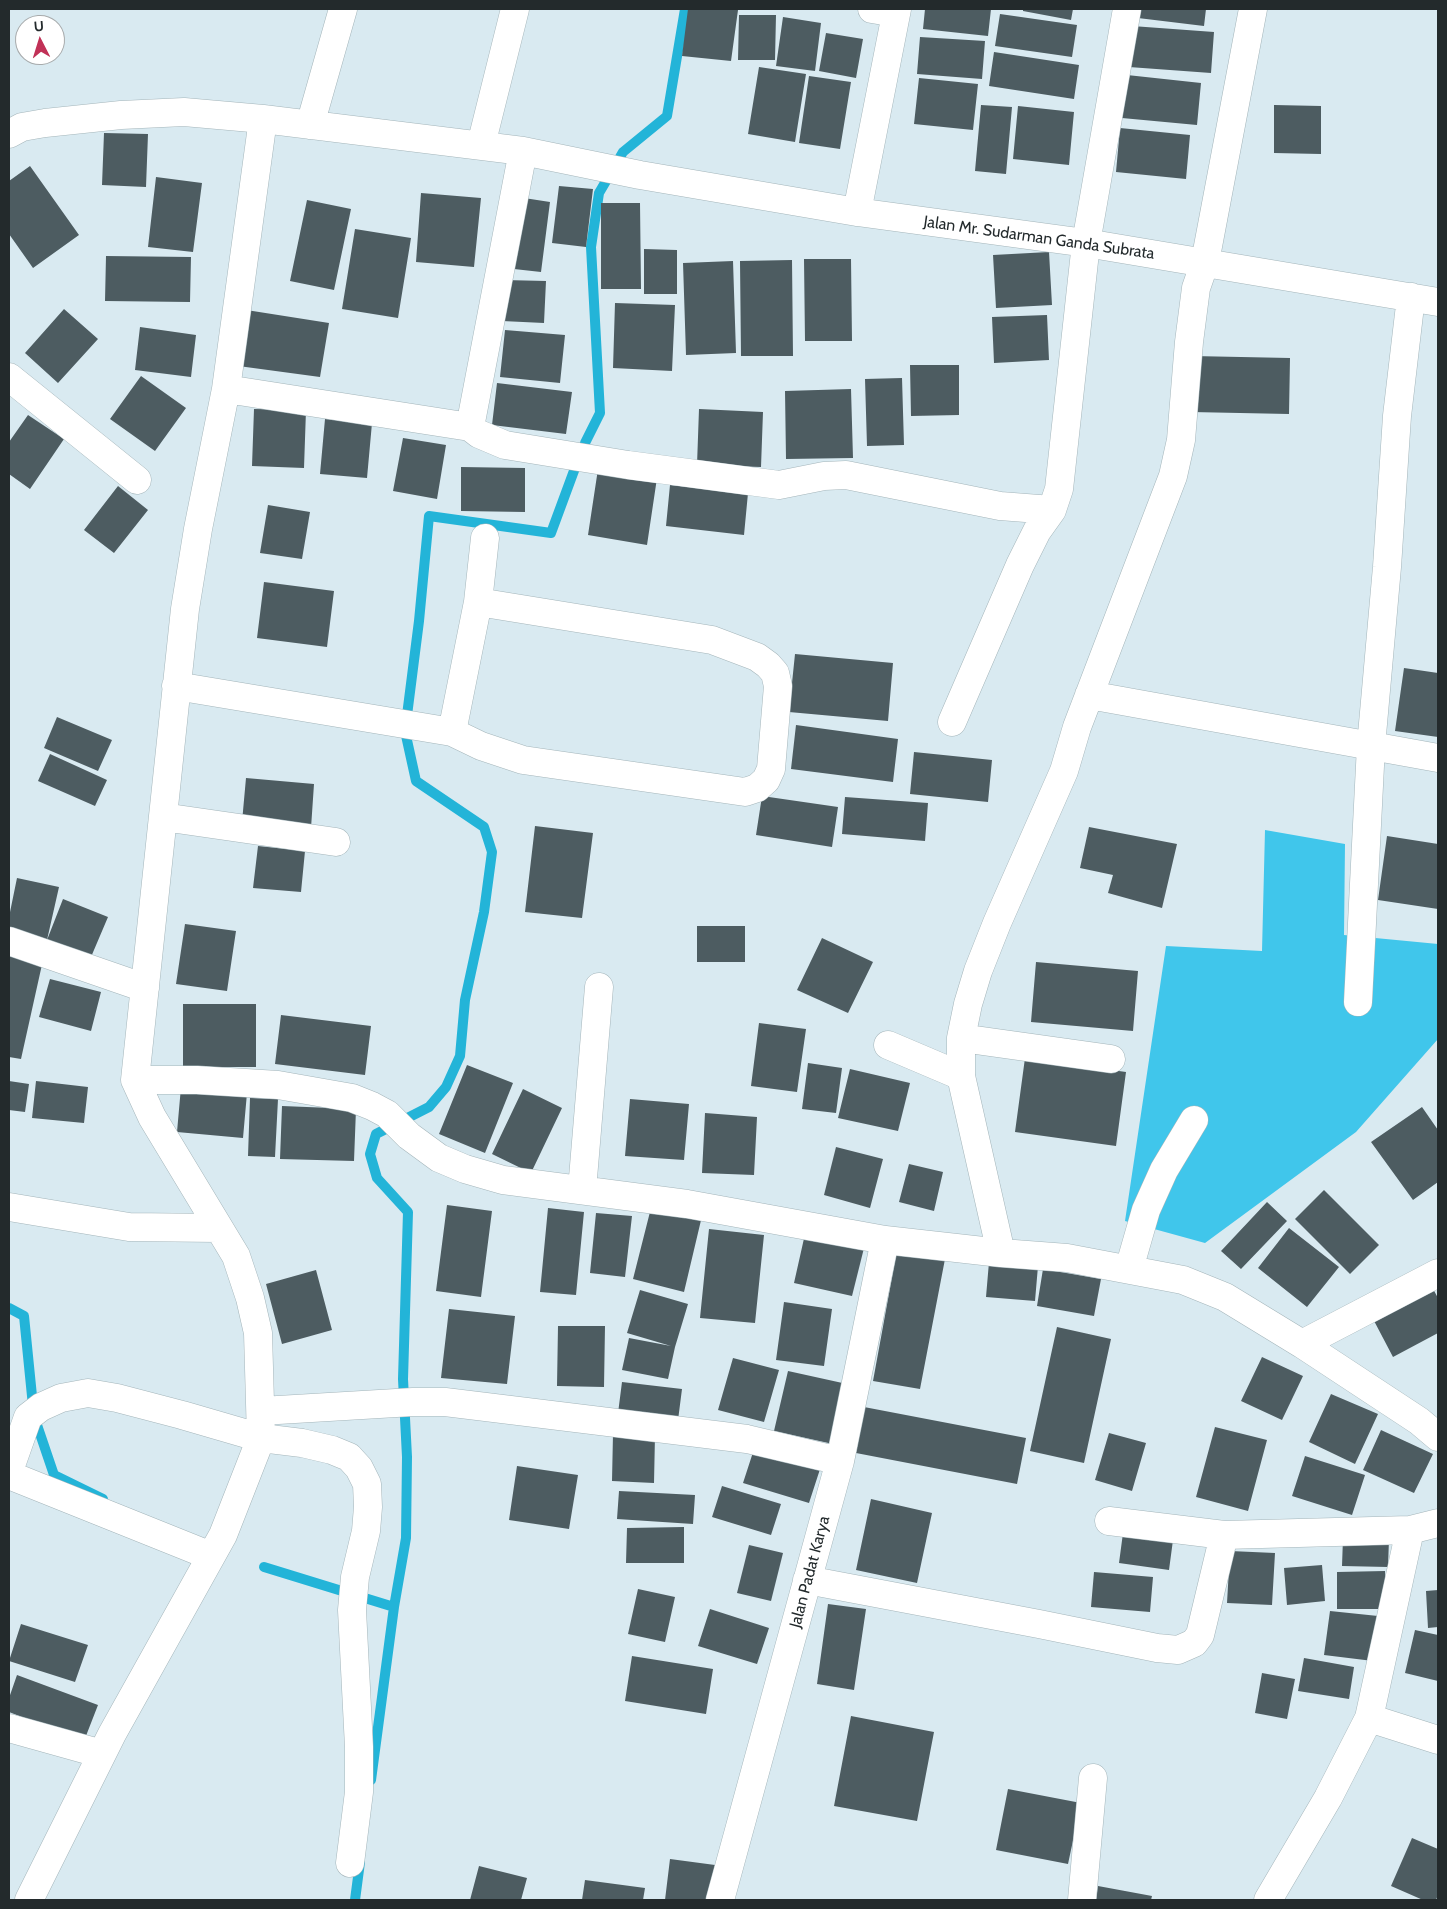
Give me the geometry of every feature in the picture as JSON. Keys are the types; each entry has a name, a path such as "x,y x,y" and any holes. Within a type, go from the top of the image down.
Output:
{"street":[{"path":"310,125 342,9"},
{"path":"481,145 515,9"},
{"path":"952,722 1020,566 1037,532 1052,510 1059,489 1086,243 1127,9"},
{"path":"1001,1253 961,1076 961,1038 968,1004 978,971 997,923 1064,771 1077,727 1173,476 1181,440 1192,312 1196,288 1205,262 1253,9"},
{"path":"857,212 889,10"},
{"name":"Jalan Mr. Sudarman Ganda Subrata","path":"9,134 22,127 45,122 121,115 184,112 263,119 524,151 640,175 857,212 1086,243 1438,302"},
{"path":"30,1900 102,1754 223,1535 261,1438 258,1333 250,1298 236,1256 152,1117 135,1080 185,609 226,389 263,119"},
{"path":"470,427 524,151"},
{"path":"1358,1002 1371,746 1387,567 1397,416 1411,297"},
{"path":"9,377 137,480"},
{"path":"226,389 470,427 479,434 505,445 628,465 779,485 824,476 846,475 1000,506 1052,510"},
{"path":"440,729 478,602 485,538"},
{"path":"176,686 440,729 522,760 744,792 757,788 766,780 771,769 778,686 775,673 757,657 712,640 478,602"},
{"path":"1089,695 1438,758"},
{"path":"163,817 336,842"},
{"path":"9,941 145,988"},
{"path":"582,1190 599,987"},
{"path":"961,1038 1111,1059"},
{"path":"888,1045 961,1076"},
{"path":"135,1080 197,1080 278,1085 352,1098 387,1114 409,1136 439,1158 465,1169 503,1180 687,1204 884,1240 1067,1258 1183,1280 1225,1297 1302,1344 1419,1421 1438,1437"},
{"path":"1129,1269 1146,1210 1164,1170 1194,1120"},
{"path":"9,1207 129,1227 218,1228"},
{"name":"Jalan Padat Karya","path":"720,1900 775,1705 840,1461 884,1240"},
{"path":"1302,1344 1438,1272"},
{"path":"9,1471 35,1412 60,1398 88,1393 117,1398 261,1438 302,1443 332,1450 349,1458 359,1468 366,1484 368,1507 366,1531 355,1577 352,1610 359,1747 359,1792 350,1863"},
{"path":"260,1411 412,1402 445,1402 747,1439 840,1461"},
{"path":"9,1475 211,1556"},
{"path":"1109,1521 1224,1534 1410,1530 1438,1523"},
{"path":"1268,1900 1328,1798 1369,1718 1410,1530"},
{"path":"807,1580 1157,1648 1178,1650 1194,1644 1200,1635 1224,1534"},
{"path":"1369,1718 1438,1740"},
{"path":"9,1728 102,1754"},
{"path":"1082,1900 1093,1778"}],"shaded area":[{"path":"1265,830 1345,844 1344,935 1438,944 1438,1039 1356,1132 1205,1243 1125,1221 1166,946 1262,951"}],"building":[{"path":"688,9 738,10 731,61 682,56"},
{"path":"925,9 991,9 988,36 923,29"},
{"path":"1023,9 1073,9 1071,20 1023,11"},
{"path":"1139,9 1206,9 1204,26 1138,18"},
{"path":"1000,14 1077,25 1072,57 995,46"},
{"path":"739,15 776,15 775,60 738,60"},
{"path":"783,17 821,23 815,71 776,66"},
{"path":"1132,26 1214,32 1211,73 1129,67"},
{"path":"826,33 863,39 856,78 819,71"},
{"path":"920,37 985,41 982,79 917,74"},
{"path":"994,52 1079,65 1074,99 989,86"},
{"path":"759,67 806,74 795,142 748,134"},
{"path":"1127,75 1201,83 1197,125 1122,118"},
{"path":"809,76 851,82 840,149 799,143"},
{"path":"919,78 978,84 973,130 914,124"},
{"path":"981,105 1012,107 1006,174 975,171"},
{"path":"1274,105 1321,106 1321,154 1274,153"},
{"path":"1018,106 1074,112 1069,165 1013,159"},
{"path":"1120,128 1190,135 1186,179 1116,172"},
{"path":"104,133 148,134 146,187 102,185"},
{"path":"30,166 79,235 33,268 9,234 9,181"},
{"path":"156,177 202,183 193,252 148,247"},
{"path":"559,186 593,189 586,247 552,243"},
{"path":"421,193 481,198 474,267 416,262"},
{"path":"524,198 550,202 541,272 514,269"},
{"path":"307,200 351,209 334,290 290,281"},
{"path":"601,203 640,203 641,289 601,289"},
{"path":"355,229 411,238 398,318 342,309"},
{"path":"644,249 677,250 677,294 644,294"},
{"path":"1049,252 1052,305 996,308 993,255"},
{"path":"106,256 191,257 190,302 105,301"},
{"path":"804,259 851,259 852,341 805,341"},
{"path":"792,260 793,356 741,356 740,261"},
{"path":"733,261 736,353 686,355 683,263"},
{"path":"504,280 546,281 544,323 502,321"},
{"path":"615,303 675,305 672,371 613,368"},
{"path":"64,309 98,339 58,383 25,353"},
{"path":"240,309 329,323 320,377 231,365"},
{"path":"1047,315 1049,360 994,363 992,317"},
{"path":"140,327 196,335 191,377 135,370"},
{"path":"505,330 565,335 560,383 500,377"},
{"path":"1192,356 1290,358 1289,414 1191,412"},
{"path":"910,365 959,365 959,415 911,416"},
{"path":"141,376 186,408 155,451 110,419"},
{"path":"902,378 904,445 867,446 865,379"},
{"path":"497,383 572,392 566,434 492,425"},
{"path":"851,389 853,458 786,459 785,391"},
{"path":"254,409 306,410 304,468 252,466"},
{"path":"699,409 763,412 761,467 697,465"},
{"path":"28,415 64,439 30,489 9,474 9,442"},
{"path":"325,419 372,423 367,478 320,474"},
{"path":"403,438 446,445 437,499 393,491"},
{"path":"461,467 525,468 525,512 461,511"},
{"path":"598,469 657,478 647,545 588,535"},
{"path":"670,485 748,493 744,535 666,526"},
{"path":"118,486 148,510 114,553 84,530"},
{"path":"268,505 310,512 302,559 260,553"},
{"path":"264,582 334,591 327,647 257,638"},
{"path":"795,654 893,663 888,721 789,712"},
{"path":"1404,668 1438,673 1438,737 1395,731"},
{"path":"57,717 112,740 98,771 44,748"},
{"path":"796,725 898,739 893,782 791,769"},
{"path":"914,752 992,760 988,802 910,794"},
{"path":"50,754 107,780 95,806 38,781"},
{"path":"246,778 314,784 311,828 242,822"},
{"path":"762,796 838,807 832,847 756,835"},
{"path":"845,797 928,803 925,841 842,834"},
{"path":"535,826 593,833 582,918 525,912"},
{"path":"1089,827 1177,844 1162,908 1108,893 1113,875 1080,868"},
{"path":"1387,836 1438,844 1438,909 1378,900"},
{"path":"258,846 305,851 301,892 253,888"},
{"path":"17,878 59,887 47,940 9,931 9,917"},
{"path":"63,899 108,917 91,957 47,940"},
{"path":"185,924 236,931 227,991 176,984"},
{"path":"697,926 745,926 745,962 697,962"},
{"path":"822,938 873,962 848,1013 797,990"},
{"path":"9,953 43,960 21,1059 9,1057"},
{"path":"1036,962 1138,971 1133,1031 1031,1022"},
{"path":"50,979 101,992 91,1031 39,1017"},
{"path":"183,1004 256,1004 256,1067 183,1067"},
{"path":"281,1015 371,1026 365,1075 275,1064"},
{"path":"759,1023 806,1029 797,1092 751,1086"},
{"path":"1025,1058 1126,1072 1116,1146 1015,1132"},
{"path":"808,1063 842,1068 836,1113 802,1109"},
{"path":"467,1065 513,1083 485,1153 439,1134"},
{"path":"850,1069 910,1083 898,1131 838,1118"},
{"path":"9,1081 29,1084 25,1112 9,1110"},
{"path":"36,1081 88,1087 84,1123 32,1118"},
{"path":"181,1087 247,1093 243,1138 177,1132"},
{"path":"523,1089 562,1108 531,1173 492,1154"},
{"path":"250,1098 278,1099 275,1157 248,1156"},
{"path":"630,1099 689,1104 684,1160 625,1156"},
{"path":"282,1106 356,1109 354,1161 280,1159"},
{"path":"1422,1107 1438,1130 1438,1182 1413,1200 1371,1142"},
{"path":"705,1113 757,1117 754,1175 702,1173"},
{"path":"836,1147 883,1159 870,1208 824,1195"},
{"path":"909,1164 943,1172 934,1211 899,1202"},
{"path":"1324,1190 1379,1245 1350,1274 1295,1219"},
{"path":"1267,1202 1287,1221 1241,1269 1221,1251"},
{"path":"652,1204 702,1216 684,1292 633,1279"},
{"path":"447,1205 492,1211 481,1297 436,1291"},
{"path":"548,1208 584,1212 576,1295 540,1292"},
{"path":"596,1213 632,1216 625,1277 590,1273"},
{"path":"1289,1228 1339,1267 1307,1307 1258,1268"},
{"path":"709,1229 764,1235 755,1323 700,1318"},
{"path":"805,1234 864,1248 852,1296 794,1283"},
{"path":"897,1250 945,1259 920,1389 873,1381"},
{"path":"989,1262 1038,1266 1035,1301 986,1297"},
{"path":"1043,1269 1101,1279 1094,1316 1037,1306"},
{"path":"316,1270 332,1330 282,1344 266,1284"},
{"path":"1432,1287 1438,1298 1438,1333 1393,1357 1372,1317"},
{"path":"640,1290 688,1304 668,1379 622,1370 629,1338 671,1346 627,1333"},
{"path":"784,1302 832,1309 824,1366 776,1360"},
{"path":"449,1309 515,1316 507,1384 441,1378"},
{"path":"558,1326 605,1326 604,1387 557,1386"},
{"path":"1057,1327 1111,1339 1084,1463 1030,1451"},
{"path":"1262,1357 1303,1376 1282,1420 1241,1401"},
{"path":"733,1358 779,1370 764,1422 718,1410"},
{"path":"788,1371 847,1384 833,1444 774,1431"},
{"path":"622,1382 682,1389 677,1428 617,1421"},
{"path":"1331,1394 1378,1414 1355,1464 1309,1442"},
{"path":"864,1407 1026,1438 1017,1484 856,1453"},
{"path":"1215,1427 1267,1440 1248,1511 1196,1497"},
{"path":"1381,1430 1433,1454 1414,1493 1363,1470"},
{"path":"1109,1433 1146,1443 1132,1491 1095,1480"},
{"path":"613,1434 655,1435 654,1483 612,1481"},
{"path":"756,1443 822,1463 809,1503 743,1483"},
{"path":"1305,1456 1365,1475 1352,1515 1292,1496"},
{"path":"517,1466 578,1475 569,1529 509,1520"},
{"path":"722,1486 781,1504 771,1535 712,1517"},
{"path":"619,1491 695,1495 693,1524 617,1519"},
{"path":"871,1499 932,1513 917,1583 856,1570"},
{"path":"684,1527 684,1563 626,1563 627,1528"},
{"path":"1123,1533 1173,1540 1169,1570 1119,1563"},
{"path":"1343,1538 1389,1539 1388,1567 1342,1566"},
{"path":"749,1545 783,1553 771,1601 737,1593"},
{"path":"1230,1551 1275,1553 1272,1605 1227,1603"},
{"path":"1322,1565 1325,1601 1287,1605 1284,1568"},
{"path":"1385,1571 1386,1609 1337,1609 1337,1572"},
{"path":"1094,1572 1153,1577 1150,1612 1091,1607"},
{"path":"638,1589 675,1597 665,1642 628,1634"},
{"path":"1438,1590 1438,1627 1428,1628 1426,1591"},
{"path":"828,1604 866,1609 854,1690 817,1684"},
{"path":"710,1609 769,1628 757,1664 698,1646"},
{"path":"1330,1611 1378,1616 1373,1661 1324,1655"},
{"path":"21,1624 88,1645 75,1682 9,1661"},
{"path":"1415,1630 1438,1635 1438,1681 1405,1673"},
{"path":"632,1656 713,1669 706,1714 625,1701"},
{"path":"1304,1658 1354,1667 1349,1699 1298,1691"},
{"path":"1262,1673 1295,1679 1287,1719 1255,1713"},
{"path":"17,1675 98,1705 84,1741 9,1712 9,1698"},
{"path":"851,1716 934,1732 917,1821 834,1806"},
{"path":"1008,1789 1081,1803 1068,1864 996,1850"},
{"path":"1412,1838 1438,1849 1438,1895 1436,1900 1423,1900 1391,1886"},
{"path":"670,1859 715,1865 711,1900 665,1900"},
{"path":"479,1866 527,1878 521,1900 470,1900"},
{"path":"585,1880 645,1888 643,1900 582,1900"},
{"path":"1098,1886 1152,1896 1151,1900 1096,1900"}],"waterway":[{"path":"585,443 600,413 591,247 599,193 623,152 667,116 685,9"},
{"path":"371,1780 394,1607 406,1538 407,1457 403,1379 408,1212 377,1178 370,1154 376,1134 429,1107 446,1087 460,1056 465,1000 484,912 492,852 484,827 416,781 405,731 419,621 429,516 551,533 575,468"},
{"path":"9,1308 24,1316 34,1416 54,1475 103,1499"},
{"path":"264,1567 394,1607"},
{"path":"355,1900 360,1862"}]}
